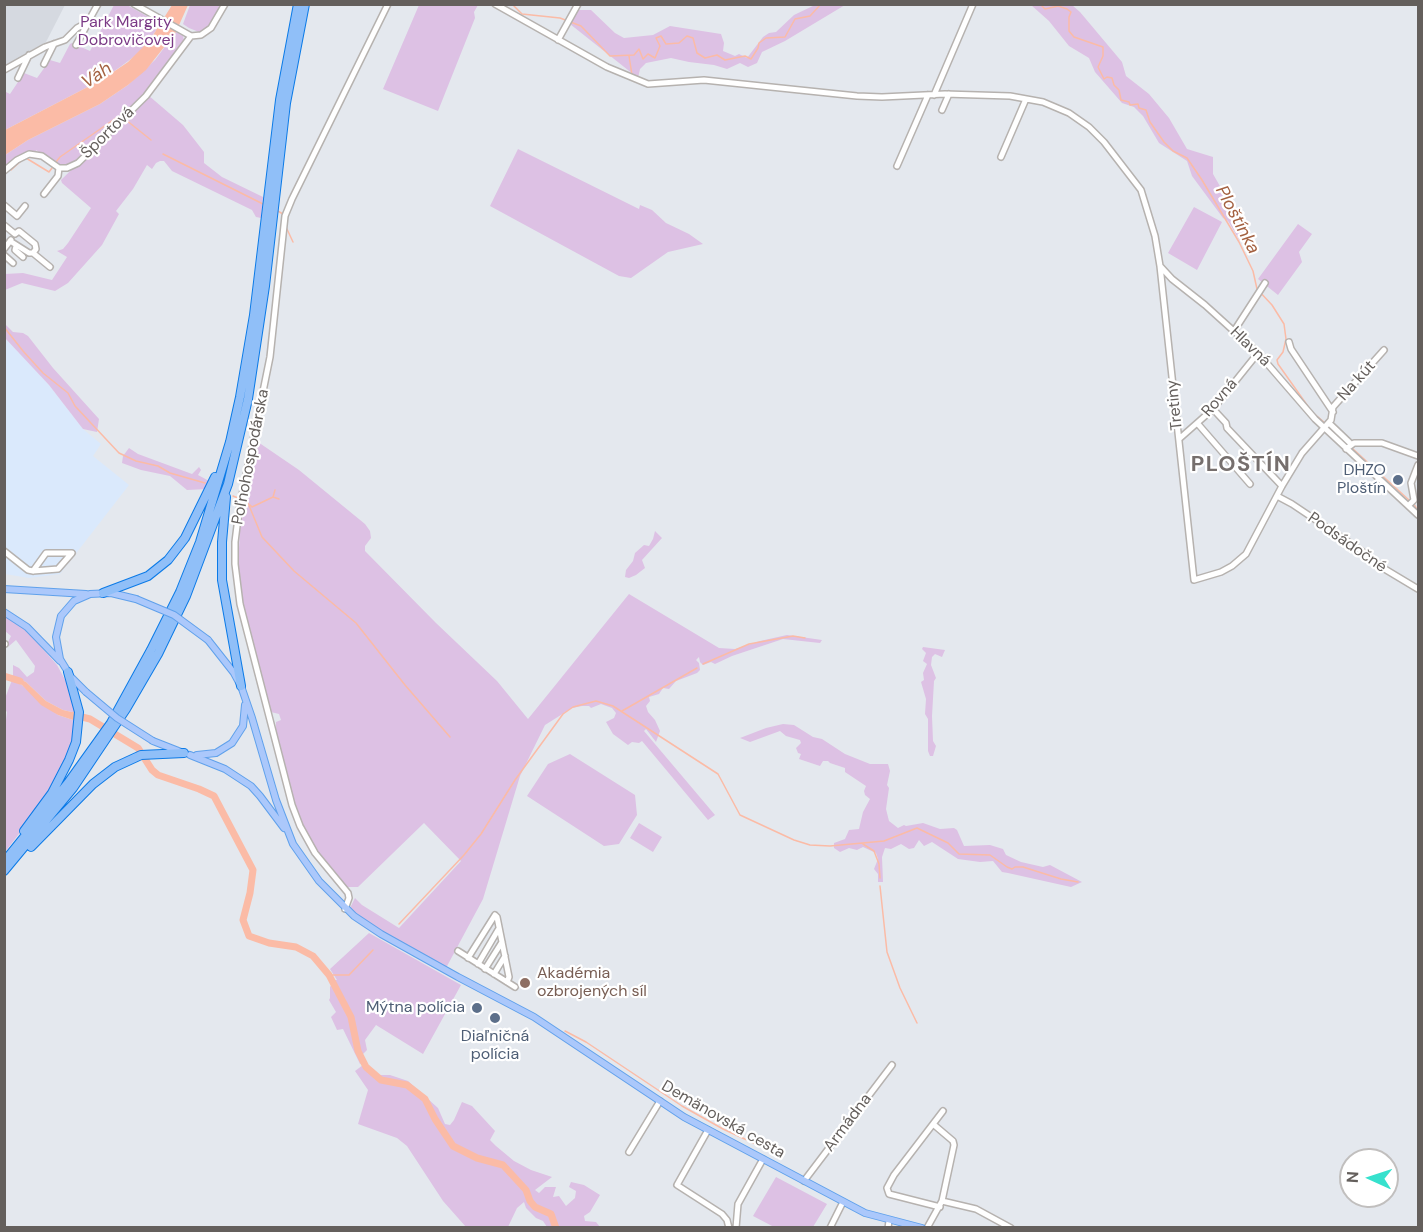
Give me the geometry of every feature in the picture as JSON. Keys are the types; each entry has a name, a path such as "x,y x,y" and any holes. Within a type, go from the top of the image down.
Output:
{"highway":[{"path":"4,871 73,788 158,654 186,596 228,484 248,399 265,286 280,100 298,4"},
{"path":"113,724 180,592 200,542 230,442 240,397 286,103 305,4"},
{"path":"103,593 148,576 173,554 185,538 202,507 230,442"},
{"path":"228,484 222,542 222,580 240,686"},
{"path":"4,857 51,793 69,760 78,734 79,712 68,672"},
{"path":"4,862 106,736"},
{"path":"14,860 27,851 93,784 122,763 141,755 187,754"}],"main road":[{"path":"4,589 119,594 174,615 208,640 228,664 240,686 289,835"},
{"path":"62,663 56,642 58,622 72,603 90,594"},
{"path":"4,612 27,627 86,692 117,718 153,741 225,769 251,786 289,835"},
{"path":"187,754 216,753 232,743 243,726 245,702"},
{"name":"Demänovská cesta","path":"289,835 314,875 345,909 381,934 570,1039 660,1101 708,1130 889,1224 922,1227"}],"street":[{"path":"76,45 98,4"},
{"path":"134,4 191,36 201,35 211,28 225,4"},
{"name":"Poľnohospodárska","path":"345,909 349,900 348,893 315,853 300,826 292,805 240,604 235,564 236,535 238,510 269,363 285,216 388,4"},
{"name":"Tretiny","path":"495,4 615,72 648,84 704,80 854,96 949,94 1026,99 1043,102 1074,116 1089,127 1112,151 1143,194 1156,242 1194,580 1221,572 1246,555 1277,496"},
{"path":"558,40 578,4"},
{"path":"897,166 973,4"},
{"path":"5,70 29,55 65,40 77,28 88,22"},
{"name":"Športová","path":"59,168 67,168 78,163 123,120 146,96 191,36"},
{"path":"44,63 54,44"},
{"path":"18,78 29,55"},
{"path":"942,110 949,94"},
{"path":"1001,157 1026,99"},
{"path":"4,171 29,154 42,156 59,168 58,176 44,194"},
{"path":"4,205 17,216 26,206"},
{"path":"4,225 15,234"},
{"path":"4,249 19,231 35,243 36,249 33,253"},
{"path":"10,241 33,253 50,267"},
{"path":"16,246 15,250 23,257"},
{"path":"4,255 13,263"},
{"name":"Hlavná","path":"1160,266 1258,353 1328,427 1413,502 1419,515"},
{"path":"1234,332 1265,283"},
{"path":"1289,342 1291,349 1333,412"},
{"name":"Na kút","path":"1328,427 1335,405 1384,350"},
{"name":"Rovná","path":"1179,439 1213,409 1258,353"},
{"path":"1213,409 1226,423 1227,428 1282,486"},
{"path":"1198,424 1250,484"},
{"path":"1277,496 1302,453 1328,427"},
{"path":"1349,446 1382,443 1419,456"},
{"path":"1413,502 1411,483 1419,465"},
{"name":"Podsádočné","path":"1277,496 1419,590"},
{"path":"4,551 28,570 33,571 58,569 72,553 46,553 33,571"},
{"path":"468,958 495,915 506,956 509,977 507,982"},
{"path":"489,924 499,931"},
{"path":"477,964 499,931"},
{"path":"486,969 503,941"},
{"path":"458,951 515,987"},
{"path":"494,974 506,956"},
{"name":"Armádna","path":"804,1181 892,1065"},
{"path":"629,1152 660,1101"},
{"path":"943,1111 894,1175 887,1190 890,1195 976,1209 1011,1227"},
{"path":"927,1227 941,1204 954,1145 953,1141 933,1124"},
{"path":"708,1130 677,1185 723,1215 729,1227"},
{"path":"736,1227 738,1204 763,1159"},
{"path":"830,1227 843,1202"}],"shaded area":[{"path":"5,4 65,5 46,42 5,66"},
{"path":"172,5 188,5 176,32 146,70 100,104 28,140 5,155 5,130 103,79 128,62 150,40"},
{"path":"5,338 49,385 83,429 101,444 93,456 129,485 60,574 29,578 5,574"},
{"path":"13,676 26,682 46,701 63,710 76,713 76,721 58,715 41,705 22,685 12,680"}],"green space":[{"name":"Park Margity Dobrovičovej","path":"114,5 127,5 161,24 139,53 103,79 5,130 4,91 10,94 24,73 37,78 50,60 60,63 72,43 90,51"},
{"path":"190,5 221,5 211,25 199,32 183,24"},
{"path":"419,5 478,5 438,111 383,89"},
{"path":"815,5 845,5 762,52 757,63 748,67 740,63 727,69 671,58 646,63 640,69 638,78 570,24 578,10 591,10 615,33 624,38 653,35 670,26 721,34 724,43 723,51 747,58 763,37 776,32 794,15"},
{"path":"1031,5 1072,5 1080,12 1122,62 1126,76 1149,94 1169,118 1187,149 1213,157 1213,174 1244,228 1246,236 1240,241 1228,221 1223,218 1192,176 1187,161 1159,143 1143,116 1134,107 1122,103 1095,72 1089,58 1069,46 1049,21"},
{"path":"176,32 183,36 184,41 145,94 78,161 73,164 58,165 36,150 37,156 28,155 5,171 5,155 28,140 100,104 128,85 155,60"},
{"path":"148,95 183,125 204,152 204,163 222,177 263,197 261,218 256,217 252,210 172,171 164,161 160,161 152,169 147,165 133,189 116,211 119,214 102,245 68,283 55,291 22,283 5,290 5,274 23,273 52,280 67,257 57,251 63,249 68,243 91,208 61,180"},
{"path":"518,149 639,209 640,205 652,210 666,223 703,244 668,252 631,278 619,276 490,206"},
{"path":"1194,207 1222,222 1197,270 1168,253"},
{"path":"1298,224 1312,234 1299,252 1302,262 1278,295 1258,279"},
{"path":"4,323 13,332 28,336 53,368 99,419 97,432 83,429 49,385 5,338"},
{"path":"255,440 299,470 365,524 370,531 371,538 365,546 365,551 497,681 528,719 629,594 719,648 735,649 787,635 822,640 820,643 783,639 715,664 711,662 703,665 699,657 696,660 700,670 697,673 676,681 669,689 663,688 659,694 649,697 650,701 646,706 660,731 656,742 646,729 644,731 715,815 708,820 642,741 628,745 613,734 606,722 614,718 616,713 612,708 601,704 591,708 582,706 572,708 545,725 520,776 483,899 446,968 370,924 350,908 355,898 362,905 399,928 461,861 424,823 358,887 347,887 319,855 296,810 276,735 276,722 281,720 279,714 271,712 240,591 238,566 241,513"},
{"path":"129,448 138,454 192,474 199,467 201,470 198,475 211,482 208,489 187,490 170,476 122,463 123,456"},
{"path":"655,531 662,538 642,560 645,568 636,575 625,577 635,553 644,545 649,546"},
{"path":"7,616 29,633 57,665 69,687 76,713 63,710 46,701 26,682 13,676 13,665 27,677 34,672 35,666 16,640 9,646 7,644 11,636 5,631"},
{"path":"923,647 945,650 942,657 935,654 932,657 931,665 936,678 932,716 933,741 936,746 933,756 930,756 928,751 926,699 921,682 924,680 923,673 927,664 923,661 926,653"},
{"path":"12,680 22,685 58,715 76,721 66,765 38,809 5,852 4,720 6,720 7,712 4,701"},
{"path":"783,724 794,725 845,754 870,764 888,764 890,771 886,809 889,821 898,828 923,823 940,829 954,828 964,846 990,845 1003,849 1006,855 1021,862 1043,867 1050,865 1082,882 1071,887 1002,872 993,861 958,859 932,842 924,846 919,840 914,848 909,849 901,844 891,849 885,848 882,857 883,882 878,882 878,874 874,869 878,859 876,853 863,847 857,850 849,848 840,852 834,848 834,843 845,839 849,830 859,829 863,812 870,799 865,795 866,786 845,772 845,768 828,761 823,761 820,766 799,759 801,754 796,748 801,743 800,740 786,736 780,731 750,742 740,738"},
{"path":"570,754 635,795 637,815 619,844 604,846 527,796 548,764"},
{"path":"639,823 662,837 653,852 630,838"},
{"path":"369,933 461,985 423,1054 376,1025 365,1040 367,1050 360,1057 362,1063 360,1064 343,1029 337,1030 331,1017 336,1012 329,1000 330,987 334,980 337,980 330,969"},
{"path":"363,1065 378,1080 379,1075 390,1075 408,1081 438,1108 445,1124 450,1125 454,1120 462,1102 472,1106 495,1131 490,1140 496,1146 514,1161 552,1177 535,1190 539,1193 545,1187 556,1187 553,1197 559,1196 566,1206 575,1198 576,1191 569,1187 571,1182 584,1185 600,1195 590,1212 584,1216 585,1221 596,1222 600,1227 547,1227 526,1208 524,1202 517,1208 508,1227 466,1227 443,1201 407,1146 397,1138 358,1124 368,1090 355,1071"},
{"path":"776,1177 827,1204 813,1227 774,1227 753,1216"}],"waterway":[{"name":"Ploštínka","path":"512,4 522,14 560,18 581,26 610,56 634,55 639,49 643,59 648,54 655,58 660,46 656,38 661,36 666,44 679,43 687,36 693,38 697,53 705,58 717,55 725,60 745,56 751,59 759,43 766,38 785,37 795,19 810,16 821,4"},
{"name":"Ploštínka","path":"1040,4 1045,9 1058,6 1071,12 1069,31 1074,37 1103,47 1103,56 1098,67 1104,79 1112,78 1119,90 1121,100 1129,102 1130,105 1138,104 1139,108 1146,110 1150,122 1164,142 1173,151 1187,158 1239,242 1253,271 1257,289 1272,305 1284,324 1286,339 1283,352 1277,360 1278,364 1312,412 1331,428"},
{"path":"629,56 632,75"},
{"path":"56,162 116,118 121,119"},
{"path":"126,120 151,140"},
{"path":"163,154 263,204"},
{"path":"26,158 49,172 52,168"},
{"path":"11,170 22,160"},
{"path":"276,210 283,214"},
{"path":"286,227 293,242"},
{"path":"4,327 43,373 68,393 75,406 119,453 136,461 158,466 170,473 205,483"},
{"name":"Ploštínka","path":"1352,448 1410,501"},
{"path":"273,497 275,490"},
{"path":"233,496 238,498"},
{"path":"250,505 252,507 273,497 279,499"},
{"path":"248,503 262,537 294,571 356,623 450,737"},
{"name":"Ploštínka","path":"1414,504 1418,511"},
{"path":"703,664 749,644 793,636 805,638"},
{"path":"622,711 697,668"},
{"path":"4,676 20,681"},
{"path":"399,924 481,834 515,780 563,714 573,707 596,701 613,706 718,774 740,815 794,840 810,845 830,846 884,841 917,828 948,843 959,854 990,855 1012,869 1023,867 1078,882"},
{"path":"74,715 90,719 138,748 152,770 158,775 214,796 253,870 243,920 249,936 269,943 296,947 313,956 329,975 351,1017 358,1051 366,1067 381,1080 407,1085 425,1099 453,1146 477,1158 503,1165 526,1190 535,1207 551,1214 556,1228"},
{"path":"863,844 874,851 879,864 880,878"},
{"path":"880,886 887,952 900,988 917,1023"},
{"path":"329,975 349,975 373,950"},
{"path":"565,1031 586,1042 682,1106 760,1146 768,1145"}],"place":[{"name":"DHZO Ploštín","path":"1398,480"},
{"name":"Akadémia ozbrojených síl","path":"525,983"},
{"name":"Mýtna polícia","path":"477,1008"},
{"name":"Diaľničná polícia","path":"495,1018"}],"district":[{"name":"PLOŠTÍN","path":"1241,465"}],"water label":[{"name":"Váh","path":"97,76"}]}
